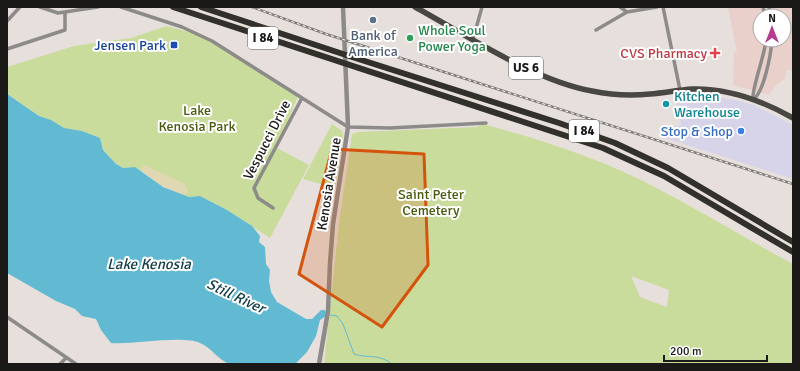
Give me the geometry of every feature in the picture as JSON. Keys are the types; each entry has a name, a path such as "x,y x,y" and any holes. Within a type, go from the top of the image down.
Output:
{"highway":[{"name":"I 84","path":"173,7 313,54 554,130 608,150 681,185 793,252"},
{"name":"I 84","path":"201,7 344,55 559,123 615,143 668,168 793,242"}],"main road":[{"name":"US 6","path":"415,7 531,70 567,85 615,95 649,94 680,90 716,90 753,100 793,118"}],"street":[{"path":"7,21 20,7"},
{"path":"40,7 55,12 98,7"},
{"path":"121,7 182,27 207,38 348,127 390,128 486,123"},
{"name":"Kenosia Avenue","path":"320,364 328,319 332,237 348,127 343,7"},
{"path":"473,39 482,7"},
{"path":"620,7 627,12"},
{"path":"596,30 627,12 657,7"},
{"path":"663,7 680,90"},
{"path":"7,49 65,30 65,12"},
{"path":"753,100 752,96 765,48"},
{"path":"753,100 758,96 766,72 770,48"},
{"name":"Vespucci Drive","path":"273,208 258,198 254,188 302,98"},
{"path":"7,316 76,364"},
{"path":"60,364 66,358"}],"highlighted area":[{"path":"332,149 424,154 428,265 382,327 299,274"}],"shaded area":[{"path":"793,7 793,72 787,69 785,79 776,85 769,95 733,85 734,52 737,52 728,8"},
{"path":"676,97 716,97 736,100 753,105 793,125 793,179 662,137 661,129 681,125"}],"green space":[{"name":"Lake Kenosia Park","path":"166,26 189,32 216,42 298,96 277,148 309,165 270,238 227,210 200,196 189,197 183,195 135,167 123,168 116,164 103,150 100,138 82,131 64,128 51,120 39,116 7,94 7,67 74,46 131,38"},
{"path":"332,124 342,131 343,136 335,188 303,179"},
{"name":"Saint Peter Cemetery","path":"483,124 572,151 624,172 646,182 793,264 793,364 324,364 339,223 352,134 358,132 477,127","holes":["631,276 669,290 667,307 640,297"]}],"sand":[{"path":"144,165 185,184 188,191 185,196 156,183 141,169"}],"water":[{"name":"Lake Kenosia","path":"7,94 39,116 51,120 64,128 82,131 100,138 103,150 116,164 123,168 135,167 163,187 189,197 200,196 227,210 252,226 260,236 259,242 265,247 266,264 270,270 269,281 271,292 277,302 306,319 312,319 321,310 325,310 326,316 320,320 316,336 307,352 295,364 230,364 222,360 204,345 192,341 170,340 111,343 101,330 96,319 82,316 75,309 56,301 7,273"}],"waterway":[{"name":"Still River","path":"330,315 337,316 343,324 354,354 382,358 392,364"}],"railway":[{"path":"252,7 326,34 793,184"}],"place":[{"name":"Bank of America","path":"373,20"},
{"name":"Whole Soul Power Yoga","path":"410,38"},
{"name":"Jensen Park","path":"174,45"},
{"name":"CVS Pharmacy","path":"715,53"},
{"name":"Kitchen Warehouse","path":"666,104"},
{"name":"Stop & Shop","path":"741,131"}]}
